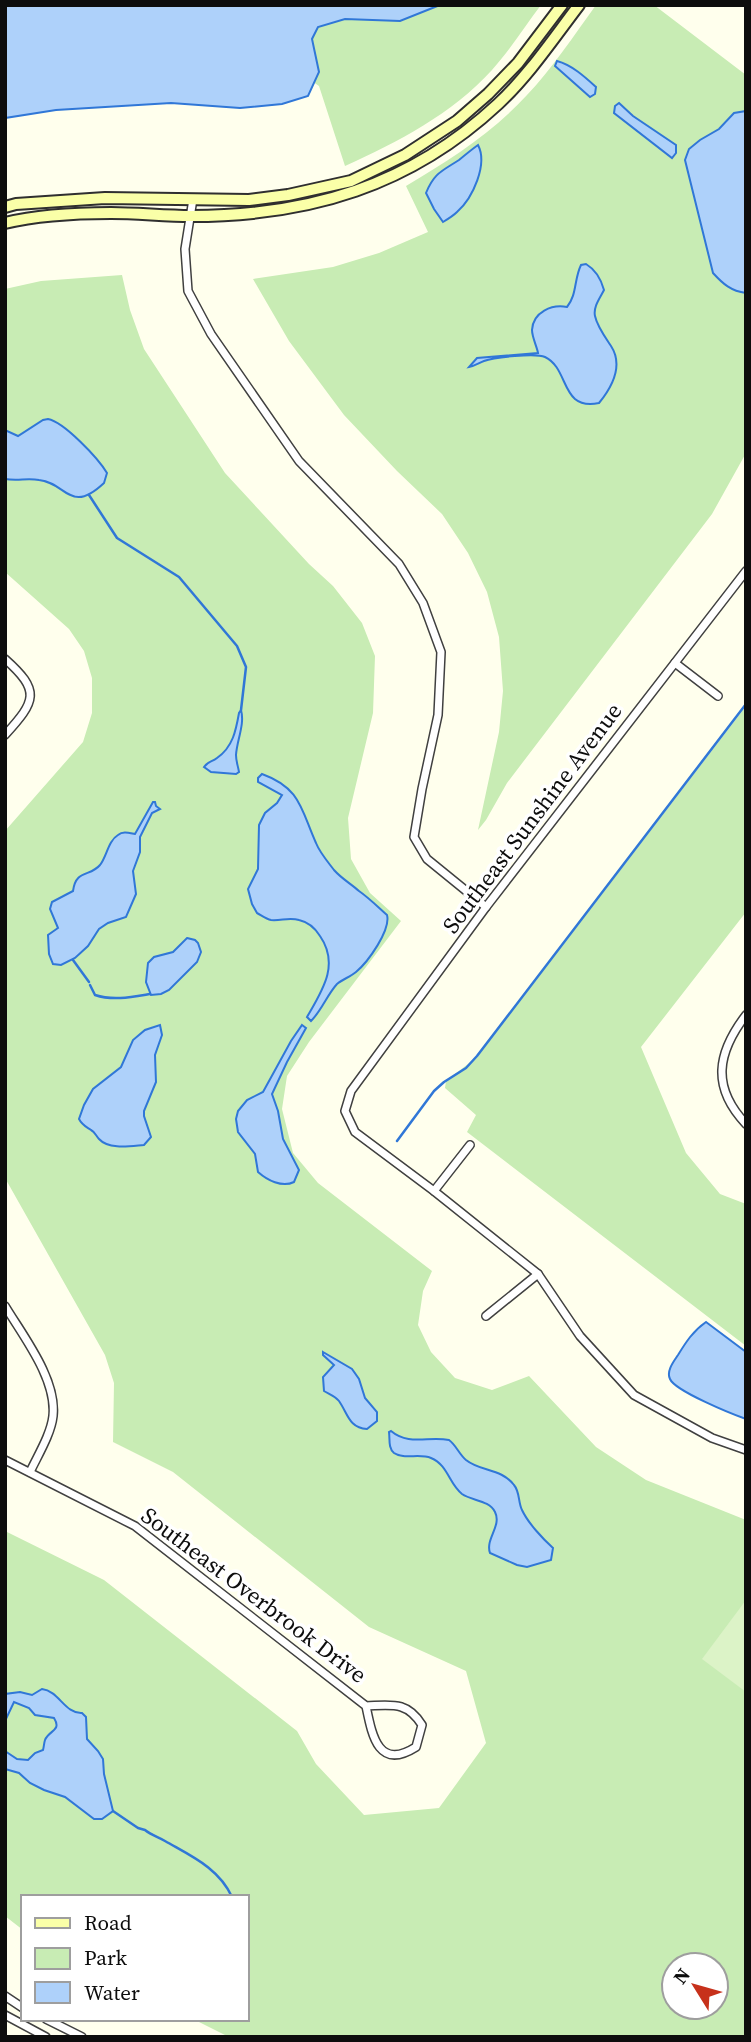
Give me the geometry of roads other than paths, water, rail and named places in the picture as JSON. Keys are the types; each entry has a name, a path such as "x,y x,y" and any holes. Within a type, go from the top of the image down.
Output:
{"street":[{"path":"5,207 104,198 249,200 288,195 351,181 405,155 457,121 519,62 562,5"},
{"path":"5,223 24,219 110,213 191,216 250,214 292,209 356,192 411,167 464,134 499,103 529,70 579,5"},
{"path":"192,199 185,249 188,291 211,334 299,461 399,564 423,603 441,652 438,715 414,837 427,859 486,907"},
{"name":"Southeast Sunshine Avenue","path":"434,1191 355,1132 345,1111 351,1091 486,907 746,571"},
{"path":"5,659 28,683 32,695 23,715 5,735"},
{"path":"675,663 718,696"},
{"path":"746,1015 728,1040 721,1063 729,1102 746,1124"},
{"path":"470,1145 434,1191 538,1274 580,1336 634,1395 712,1438 746,1450"},
{"path":"486,1316 538,1274"},
{"path":"5,1306 50,1387 53,1417 30,1472"},
{"name":"Southeast Overbrook Drive","path":"5,1460 135,1526 366,1706 401,1706 414,1712 422,1725 416,1747 405,1754 394,1755 381,1749 373,1738 366,1706"},
{"path":"5,1996 21,2007"},
{"path":"5,2015 47,2037"},
{"path":"50,2021 82,2037"}],"water":[{"path":"5,5 440,5 400,21 345,19 318,27 312,39 319,72 308,96 282,104 240,108 171,103 56,110 5,118"},
{"path":"557,61 573,68 587,79 596,87 595,94 590,97 555,66"},
{"path":"619,103 633,116 676,145 676,153 672,158 614,113 615,106"},
{"path":"746,111 746,293 736,291 713,273 685,160 689,149 700,140 719,129 734,113"},
{"path":"478,145 481,153 480,171 473,190 463,206 443,222 426,193 429,186 439,173"},
{"path":"586,264 595,272 603,286 595,316 616,361 615,376 599,403 587,404 578,401 571,395 553,363 545,357 505,357 469,367 477,358 538,353 532,330 536,318 550,308 567,307 581,265"},
{"path":"48,419 63,427 80,442 107,473 104,483 93,492 76,497 48,482 5,479 5,430 18,436"},
{"path":"241,710 236,755 239,772 211,772 204,767 227,749"},
{"path":"262,774 285,786 292,793 303,810 318,847 334,870 387,915 386,929 372,954 356,972 337,984 311,1021 307,1017 327,978 329,957 326,947 316,930 305,922 292,919 271,920 257,913 248,889 258,869 259,825 265,813 282,795 258,782"},
{"path":"153,802 160,809 152,813 140,837 140,852 133,871 136,894 126,917 99,929 88,946 75,958 61,965 53,964 49,954 48,935 58,928 50,909 52,902 73,891 80,876 100,865 115,838 122,833 135,834"},
{"path":"187,938 198,943 201,952 197,962 169,990 151,995 146,982 148,963 154,957 173,952"},
{"path":"160,1025 162,1035 155,1055 156,1082 144,1111 151,1137 144,1145 108,1145 79,1119 84,1105 93,1089 121,1067 133,1040 145,1030"},
{"path":"302,1025 306,1028 272,1094 283,1139 299,1170 294,1182 280,1184 258,1172 255,1154 238,1132 236,1119 238,1111 247,1100 263,1092"},
{"path":"706,1322 746,1352 746,1419 693,1396 670,1379 674,1360 690,1337"},
{"path":"323,1352 352,1369 359,1379 365,1398 377,1412 377,1421 367,1429 356,1426 339,1401 324,1391 323,1377 334,1365"},
{"path":"391,1431 405,1438 449,1440 472,1464 509,1480 516,1488 528,1520 553,1548 551,1560 527,1567 490,1553 497,1517 492,1508 462,1494 437,1461 394,1453 390,1443"},
{"path":"42,1689 53,1694 71,1710 86,1717 87,1739 103,1759 113,1811 102,1819 94,1819 65,1797 44,1790 19,1773 5,1769 5,1751 17,1759 28,1760 43,1750 45,1740 57,1726 54,1718 35,1715 29,1708 14,1702 5,1721 5,1694 20,1692 32,1695"}],"waterway":[{"path":"89,495 117,538 179,577 237,646 246,667 241,710"},
{"path":"397,1141 434,1091 466,1068 477,1056 746,704"},
{"path":"73,960 89,982"},
{"path":"90,985 95,995 102,997 122,998 150,994"},
{"path":"113,1811 212,1870 231,1895"}]}
